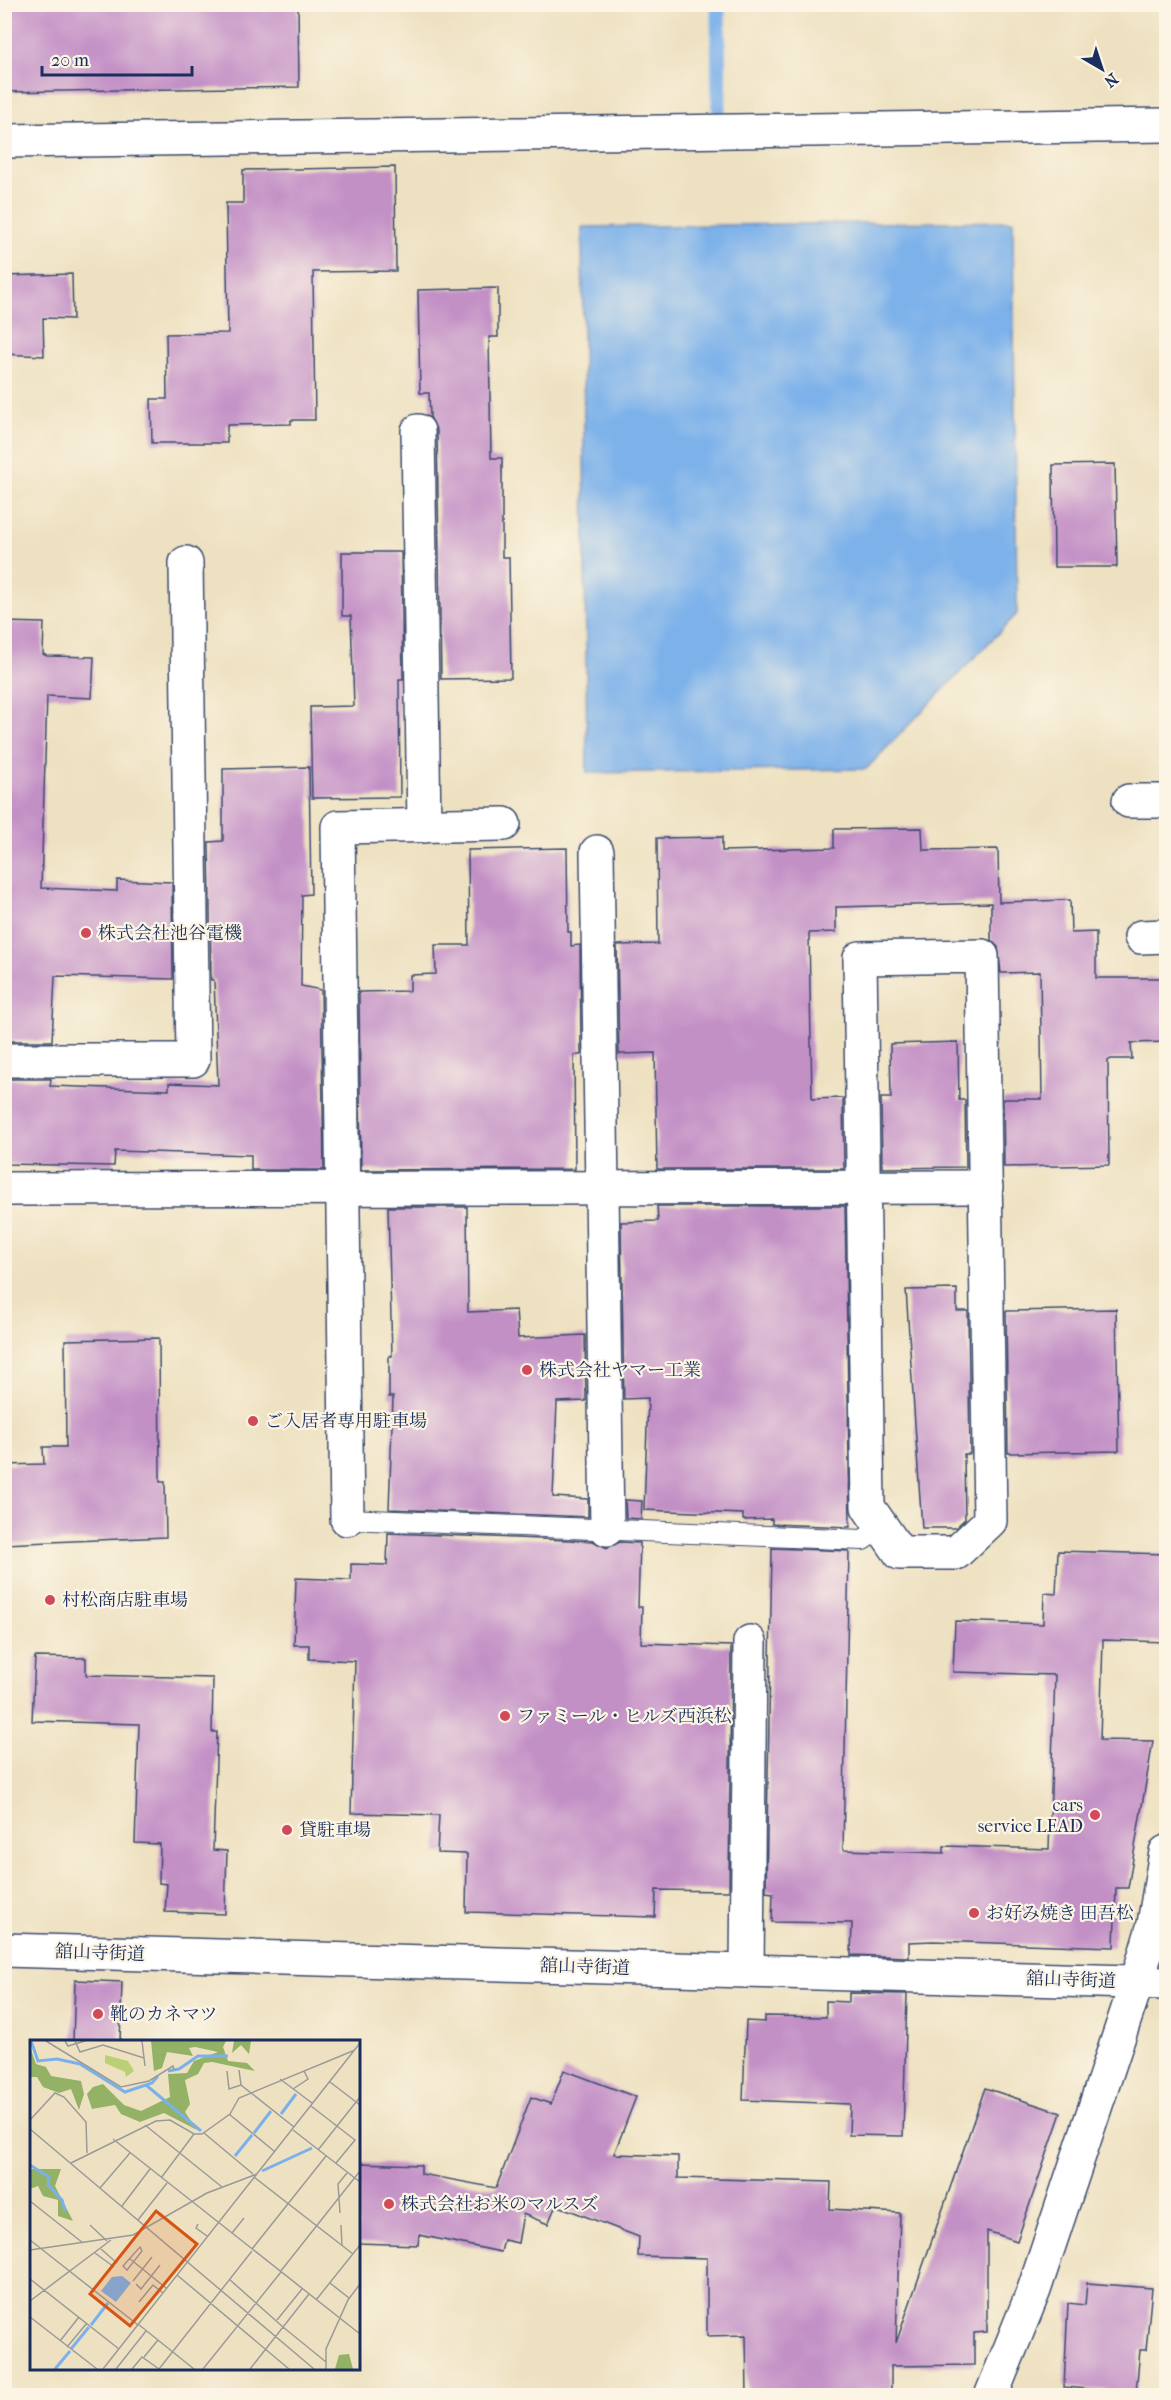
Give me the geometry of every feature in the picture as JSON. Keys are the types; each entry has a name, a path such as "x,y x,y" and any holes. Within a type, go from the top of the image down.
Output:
{"street":[{"path":"4,141 1167,125"},
{"path":"418,431 424,826"},
{"path":"4,1060 193,1060 186,563"},
{"path":"1129,801 1167,801"},
{"path":"347,1519 338,827 504,824"},
{"path":"597,852 607,1529"},
{"path":"982,956 986,1187 990,1521 956,1553 900,1553 868,1507 860,958 982,956"},
{"path":"4,1189 986,1187"},
{"path":"747,1971 750,1642"},
{"path":"991,2396 1152,1982 1155,1924 1167,1852"},
{"name":"舘山寺街道","path":"4,1950 1152,1982"}],"lane":[{"path":"347,1519 863,1540 881,1527"}],"water":[{"path":"1013,221 1017,614 866,769 587,773 582,227"}],"building":[{"path":"4,4 298,4 299,87 4,92"},
{"path":"395,167 396,271 313,272 315,420 291,420 291,424 227,425 227,443 152,443 151,399 167,399 166,334 228,333 226,203 243,203 243,170"},
{"path":"72,274 73,319 43,318 44,356 4,354 4,276"},
{"path":"498,288 498,337 489,337 491,458 502,458 502,557 509,557 511,678 441,679 437,431 430,417 429,393 420,393 418,290"},
{"path":"1115,464 1117,567 1054,567 1053,465"},
{"path":"342,552 401,552 403,679 399,679 400,797 312,798 310,707 354,706 351,616 342,616"},
{"path":"4,622 44,623 43,654 47,656 94,657 92,698 47,696 41,888 117,891 117,880 172,882 173,979 55,976 52,1041 4,1041"},
{"path":"309,767 311,894 302,895 301,986 321,990 324,1170 251,1170 251,1155 115,1151 114,1166 4,1164 4,1079 51,1079 50,1086 169,1090 169,1083 218,1085 214,980 211,980 209,842 223,841 223,769"},
{"path":"922,828 923,850 998,849 999,902 1070,900 1071,933 1096,932 1096,978 1167,978 1167,1042 1131,1043 1132,1059 1108,1061 1109,1165 1004,1167 1003,1099 1042,1099 1040,972 1001,973 998,947 991,940 991,903 836,907 836,932 809,933 812,1099 843,1098 844,1169 657,1169 655,1053 619,1054 617,945 658,944 657,838 722,837 722,851 834,848 834,829"},
{"path":"567,848 568,932 571,932 571,946 580,945 581,1055 574,1055 575,1169 361,1170 359,992 410,991 410,975 436,974 435,945 469,945 468,850"},
{"path":"958,1042 959,1100 965,1100 966,1167 882,1168 881,1098 891,1098 890,1044"},
{"path":"657,1206 845,1206 850,1527 772,1524 772,1519 743,1520 743,1514 644,1510 648,1398 624,1399 621,1222 658,1221"},
{"path":"388,1207 467,1207 468,1312 516,1310 518,1338 585,1335 586,1401 557,1402 553,1497 588,1499 588,1517 389,1509 393,1397 389,1397 389,1356 392,1356"},
{"path":"957,1289 957,1311 968,1311 970,1454 964,1454 965,1519 955,1528 922,1528 906,1290"},
{"path":"1116,1309 1119,1451 1008,1453 1006,1311"},
{"path":"159,1338 160,1482 165,1482 166,1537 4,1544 4,1465 44,1464 43,1447 66,1447 65,1340"},
{"path":"625,1500 642,1501 641,1519 626,1518"},
{"path":"388,1533 593,1541 607,1548 620,1542 640,1543 638,1607 642,1607 641,1643 731,1646 729,1891 656,1890 655,1917 466,1912 467,1854 437,1853 439,1815 351,1813 355,1661 309,1659 309,1645 294,1645 296,1578 351,1580 351,1564 387,1565"},
{"path":"772,1548 849,1551 843,1850 944,1853 944,1846 1049,1849 1055,1675 953,1672 955,1621 1043,1624 1044,1593 1056,1594 1058,1551 1167,1554 1167,1642 1103,1640 1100,1740 1153,1741 1128,1888 1116,1888 1114,1947 933,1941 909,1942 909,1957 851,1955 852,1923 772,1922 773,1893 766,1892"},
{"path":"35,1657 86,1658 86,1675 213,1678 212,1732 217,1732 213,1850 227,1851 225,1914 165,1912 167,1884 159,1883 160,1844 135,1843 139,1724 32,1721"},
{"path":"75,1980 122,1982 120,2040 73,2040"},
{"path":"849,1993 907,1994 903,2136 849,2135 850,2104 743,2100 746,2021 765,2022 765,2016 826,2017 826,2001 849,2002"},
{"path":"564,2070 636,2097 614,2154 678,2156 678,2178 831,2182 830,2209 900,2213 896,2343 985,2088 1061,2113 1017,2241 987,2231 987,2332 974,2333 974,2365 891,2366 891,2396 747,2396 746,2335 707,2336 707,2258 638,2256 639,2237 556,2205 548,2224 523,2214 518,2243 504,2240 501,2252 419,2235 418,2245 360,2243 360,2163 421,2165 421,2174 496,2188 531,2097 551,2104"},
{"path":"1087,2283 1152,2288 1146,2350 1140,2350 1136,2393 1064,2387 1068,2303 1085,2305"}],"waterway":[{"path":"718,4 719,108"}],"place":[{"name":"株式会社池谷電機","path":"86,933"},
{"name":"株式会社ヤマー工業","path":"527,1370"},
{"name":"ご入居者専用駐車場","path":"253,1421"},
{"name":"村松商店駐車場","path":"50,1600"},
{"name":"ファミール・ヒルズ西浜松","path":"505,1716"},
{"name":"cars service LEAD","path":"1095,1815"},
{"name":"貸駐車場","path":"287,1830"},
{"name":"お好み焼き 田吾松","path":"974,1913"},
{"name":"靴のカネマツ","path":"98,2014"},
{"name":"株式会社お米のマルスズ","path":"389,2204"}]}
